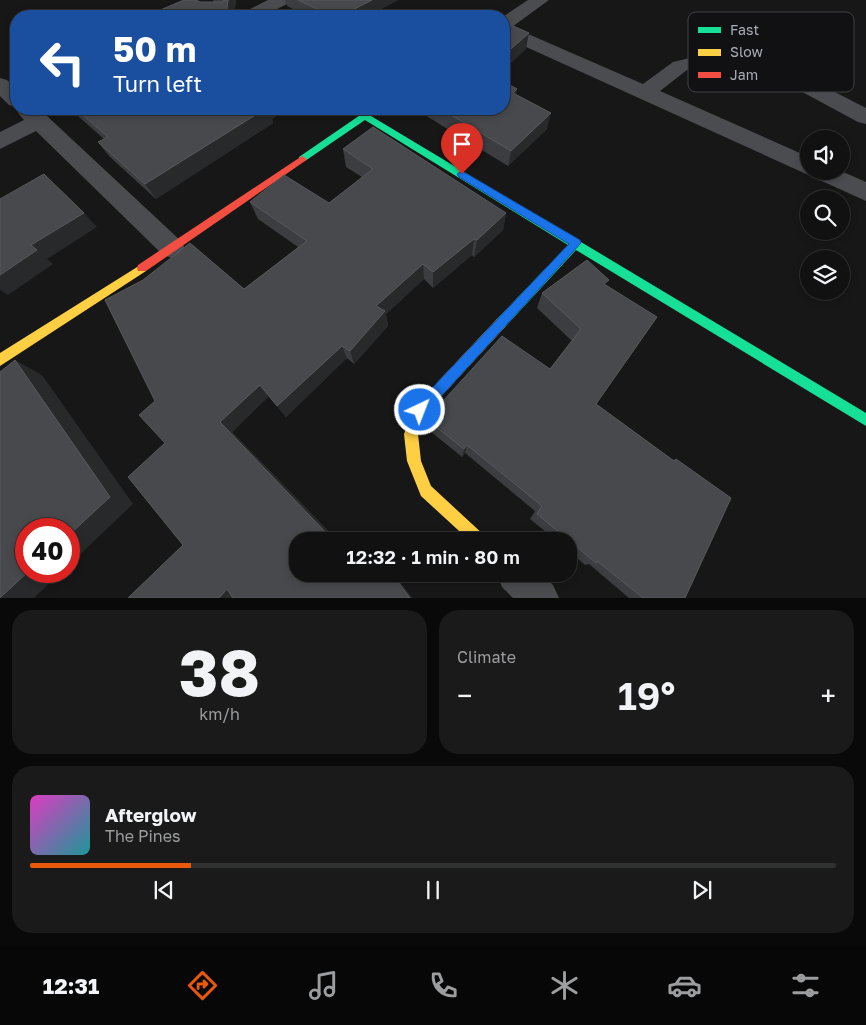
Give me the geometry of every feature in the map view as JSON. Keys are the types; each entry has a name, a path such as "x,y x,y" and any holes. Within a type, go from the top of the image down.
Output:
{"street":[{"path":"262,10 281,0"},
{"path":"510,20 540,0"},
{"path":"510,33 800,162"},
{"path":"646,92 680,66 688,64"},
{"path":"0,84 10,94"},
{"path":"818,92 866,117"},
{"path":"0,141 33,115 172,248"},
{"path":"0,360 172,248 364,116 866,420"},
{"path":"840,180 866,192"},
{"path":"470,532 426,490 414,461 411,434 420,410 576,243"},
{"path":"523,582 540,598"}],"building":[{"path":"184,0 222,2 228,0 227,10 160,10"},
{"path":"298,0 372,0 353,10 319,10"},
{"path":"510,25 529,33 510,50"},
{"path":"510,85 517,89 513,93 551,113 511,151 451,115 510,115"},
{"path":"83,115 255,115 145,184 98,142 108,137"},
{"path":"373,127 506,213 477,240 474,239 433,272 423,264 376,306 385,311 350,351 342,346 277,406 260,385 220,422 325,532 289,532 289,582 398,582 410,598 233,598 227,589 219,598 128,598 183,545 128,477 165,443 139,415 155,401 105,300 143,280 190,243 244,289 307,241 250,202 284,175 329,203 373,169 343,149"},
{"path":"44,174 84,213 31,245 37,250 0,275 0,199"},
{"path":"587,260 609,280 604,284 657,317 596,404 674,461 676,459 731,498 685,598 643,598 577,547 577,532 559,532 537,514 542,506 467,445 464,449 430,422 434,411 502,336 550,369 581,329 542,293"},
{"path":"15,360 110,497 80,525 80,518 15,518 16,583 0,598 0,372"}],"traffic: fast":[{"path":"302,159 366,115"},
{"path":"365,116 866,420"},
{"path":"501,323 576,243"}],"traffic: slow":[{"path":"0,360 142,268"},
{"path":"470,532 426,491 414,461 411,434 420,410 501,323"}],"traffic: jam":[{"path":"142,268 302,159"}],"route":[{"path":"420,410 576,243 462,174"}]}
